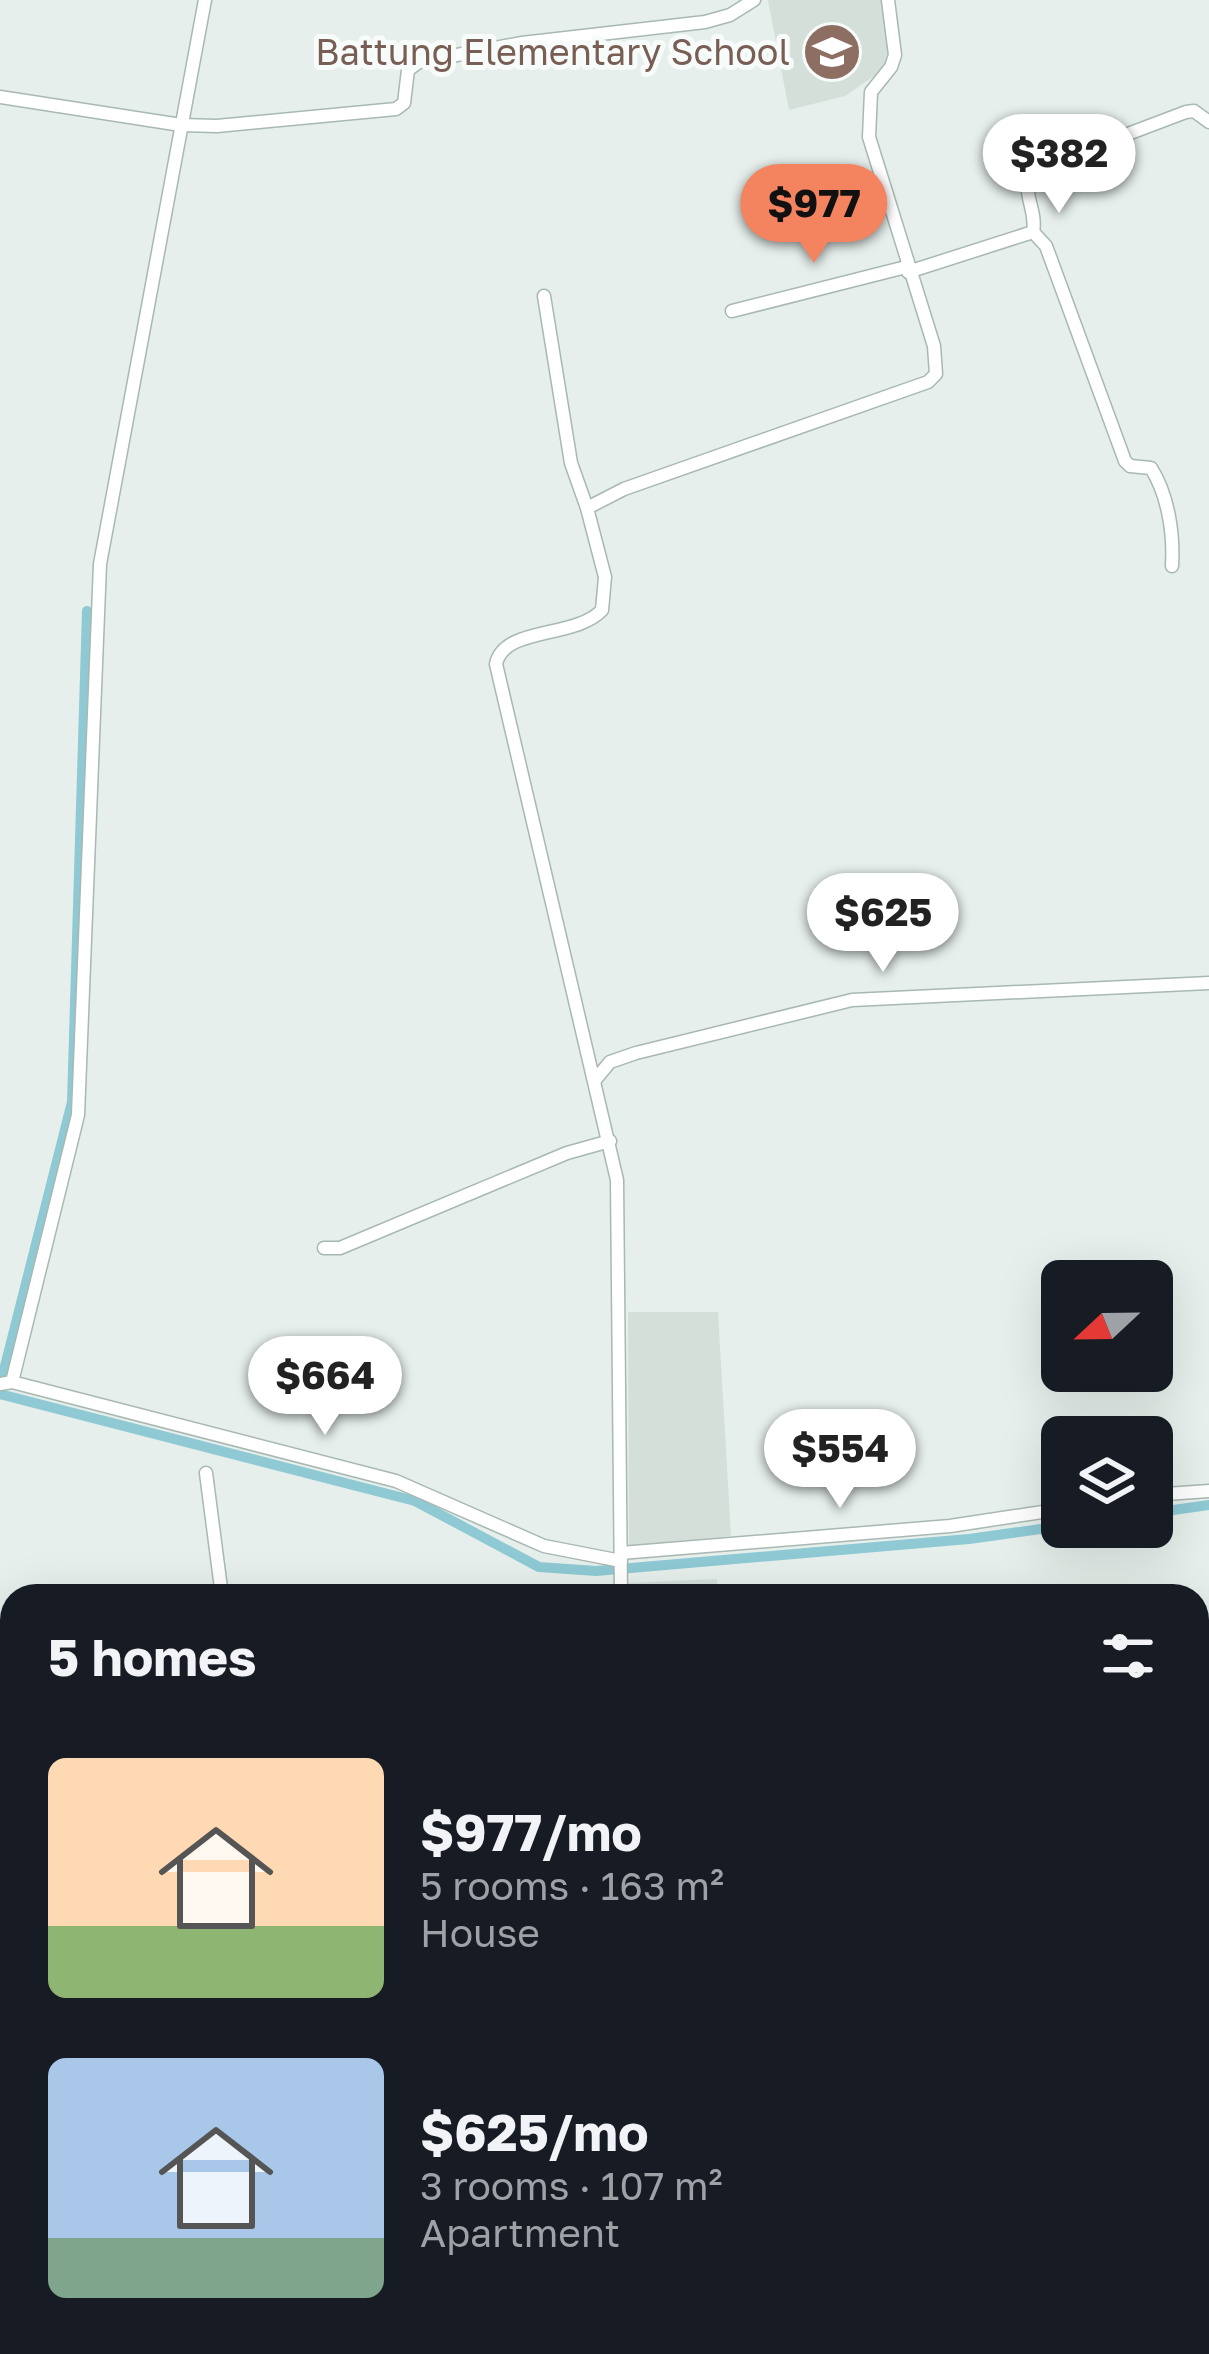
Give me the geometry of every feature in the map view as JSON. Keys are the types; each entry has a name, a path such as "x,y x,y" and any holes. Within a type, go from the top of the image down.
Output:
{"street":[{"path":"205,0 116,464 98,587 78,1115 6,1383 396,1481 544,1546 621,1560 950,1526 1041,1511"},
{"path":"0,97 181,125 254,124 396,109 404,103 408,70 419,62 522,43 705,22 730,15 754,0"},
{"path":"587,508 624,489 928,382 936,374 937,357 869,137 871,92 895,55 888,0"},
{"path":"1033,232 1035,217 1025,186 1038,168 1186,112 1194,111 1209,122"},
{"path":"732,311 907,269 1033,232"},
{"path":"1033,232 1046,246 1125,461 1150,468 1158,479 1172,532 1172,566"},
{"path":"544,296 572,463 605,577 602,610 581,626 513,643 496,664 616,1180 621,1584"},
{"path":"590,1058 610,1062 852,1000 1209,983"},
{"path":"595,1080 610,1062"},
{"path":"324,1248 340,1248 567,1153 610,1141"},
{"path":"206,1473 220,1584"},
{"path":"1173,1494 1209,1491"}],"shaded area":[{"name":"Battung Elementary School","path":"768,0 881,0 888,42 886,62 845,96 789,110"},
{"path":"628,1312 718,1312 731,1536 629,1549"},
{"path":"717,1579 717,1584 627,1584"}],"waterway":[{"path":"2,1378 72,1102 87,611"},
{"path":"0,1394 415,1501 539,1567 596,1571 1041,1529"},
{"path":"1173,1510 1209,1505"}],"place":[{"name":"Battung Elementary School","path":"832,52"}]}
